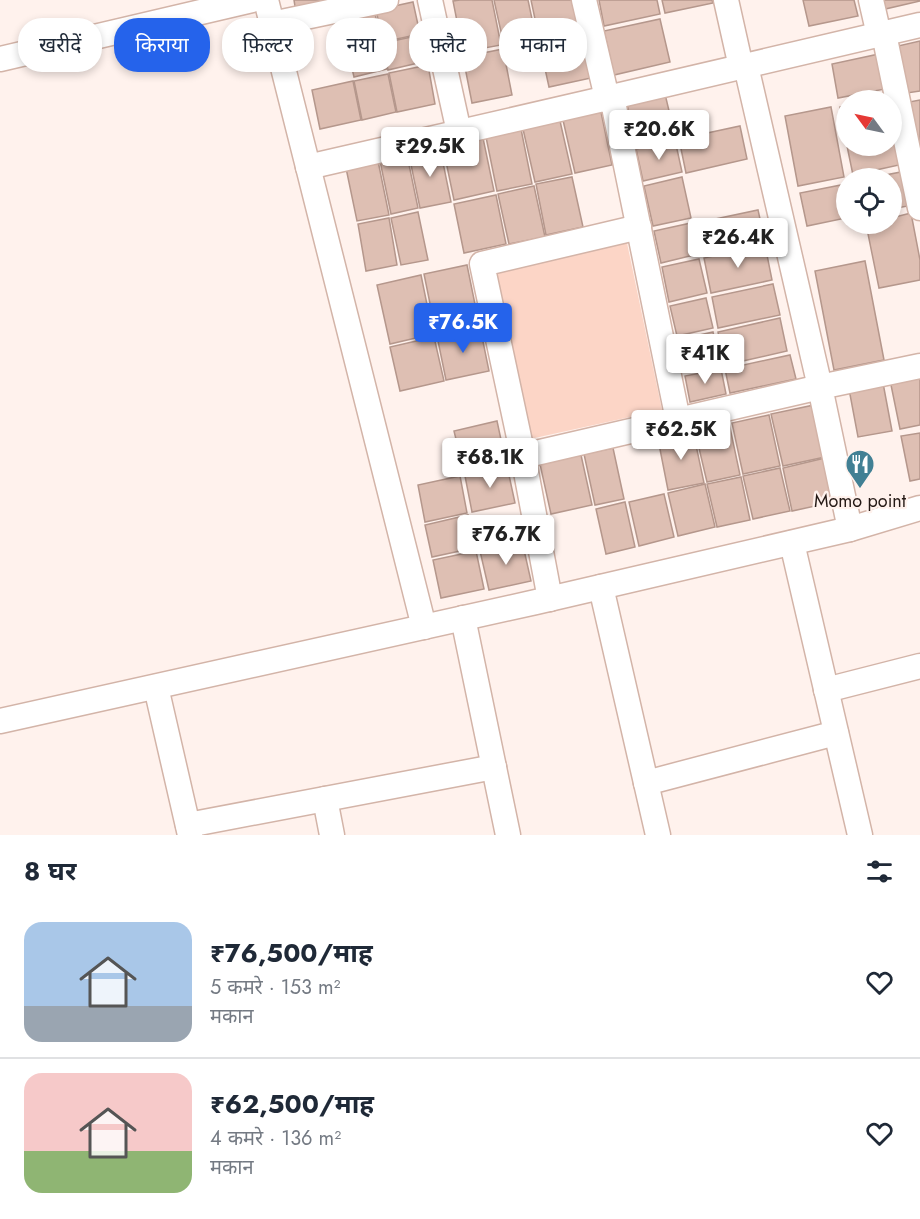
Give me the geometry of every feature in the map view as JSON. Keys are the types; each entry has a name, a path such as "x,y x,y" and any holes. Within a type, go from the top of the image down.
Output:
{"street":[{"path":"0,59 252,0"},
{"path":"266,0 270,18"},
{"path":"300,18 386,0"},
{"path":"430,0 459,132"},
{"path":"584,0 610,98 639,227 678,420"},
{"path":"726,0 820,387 850,529"},
{"path":"871,0 916,166 920,208"},
{"path":"308,167 920,25"},
{"path":"284,72 424,627"},
{"path":"550,599 523,456 482,264 639,227"},
{"path":"523,456 920,366"},
{"path":"0,721 792,543 920,508"},
{"path":"792,543 860,835"},
{"path":"601,587 658,835"},
{"path":"462,618 508,835"},
{"path":"826,690 920,666"},
{"path":"156,687 189,830 325,799 494,767"},
{"path":"646,783 836,733"},
{"path":"325,799 332,835"}],"shaded area":[{"path":"627,243 662,410 530,439 494,272"}],"building":[{"path":"294,0 344,0 296,13"},
{"path":"492,0 499,45 487,48 487,18 456,18 453,1"},
{"path":"494,0 528,0 532,18 499,18 499,22"},
{"path":"531,0 575,0 578,18 535,18"},
{"path":"599,0 657,0 660,14 604,26"},
{"path":"662,0 712,0 713,3 665,13"},
{"path":"803,0 854,0 858,16 809,26"},
{"path":"879,0 920,0 920,1 881,10"},
{"path":"413,2 416,18 409,18 409,36 397,39 397,18 378,18 376,10"},
{"path":"374,10 376,18 341,18"},
{"path":"660,19 670,62 614,75 604,31"},
{"path":"409,38 409,65 397,68 397,40"},
{"path":"920,41 920,91 907,93 898,46"},
{"path":"499,50 499,72 508,72 512,95 472,103 466,72 487,72 487,52"},
{"path":"879,54 885,89 837,90 832,64"},
{"path":"587,60 591,78 549,87 546,72 587,72"},
{"path":"409,69 409,72 429,72 435,104 397,112 389,73"},
{"path":"353,72 375,72 354,77"},
{"path":"388,74 396,112 362,120 354,81"},
{"path":"353,81 361,120 320,129 312,90"},
{"path":"665,94 675,136 636,145 627,104"},
{"path":"920,100 920,150 909,102"},
{"path":"831,107 836,134 836,156 840,156 842,168 836,168 836,179 798,186 785,116"},
{"path":"601,112 612,165 575,173 563,120"},
{"path":"560,121 572,174 535,182 523,129"},
{"path":"740,126 747,159 686,173 679,139"},
{"path":"521,129 532,184 497,191 486,137"},
{"path":"483,138 494,191 454,200 443,147"},
{"path":"675,140 682,172 643,181 636,149"},
{"path":"440,148 451,202 420,208 409,155"},
{"path":"407,155 418,208 391,214 380,161"},
{"path":"849,156 897,156 899,165 885,168 852,168"},
{"path":"378,161 389,215 357,221 346,168"},
{"path":"572,177 583,227 546,235 536,184"},
{"path":"682,177 691,218 653,226 644,186"},
{"path":"902,177 908,206 902,207"},
{"path":"534,186 545,237 509,244 498,194"},
{"path":"836,186 836,220 807,226 800,193"},
{"path":"496,195 506,244 464,253 454,204"},
{"path":"758,210 765,241 703,254 696,223"},
{"path":"418,212 428,260 401,265 391,218"},
{"path":"911,213 920,260 920,280 879,288 868,234 902,234 902,215"},
{"path":"389,218 397,265 366,271 358,224"},
{"path":"691,223 698,254 661,263 654,231"},
{"path":"765,245 772,280 711,293 704,258"},
{"path":"699,259 707,293 669,302 662,267"},
{"path":"865,261 884,360 834,370 815,271"},
{"path":"467,265 479,324 436,333 424,274"},
{"path":"421,275 433,334 390,344 377,285"},
{"path":"773,284 780,315 718,328 712,297"},
{"path":"706,298 713,328 677,336 670,306"},
{"path":"780,318 787,351 725,365 718,332"},
{"path":"480,327 489,371 446,380 437,336"},
{"path":"713,332 720,364 684,372 677,340"},
{"path":"434,337 444,381 400,391 390,347"},
{"path":"790,355 796,379 730,393 725,369"},
{"path":"721,369 726,394 690,402 685,376"},
{"path":"920,374 920,425 900,429 890,380"},
{"path":"883,383 892,431 858,437 849,389"},
{"path":"814,405 825,457 783,466 771,414"},
{"path":"769,415 780,466 743,474 732,423"},
{"path":"497,421 506,463 464,472 454,431"},
{"path":"729,423 740,475 707,482 695,431"},
{"path":"693,431 704,483 668,490 658,439"},
{"path":"920,433 920,479 910,481 901,436"},
{"path":"613,448 624,499 595,505 584,454"},
{"path":"581,455 592,505 551,514 540,464"},
{"path":"825,458 834,502 792,511 783,468"},
{"path":"507,466 515,503 472,512 465,476"},
{"path":"780,468 790,511 753,519 743,476"},
{"path":"460,476 467,513 425,522 418,485"},
{"path":"741,477 750,520 717,527 707,484"},
{"path":"705,484 715,527 678,536 668,493"},
{"path":"664,494 674,537 639,546 629,502"},
{"path":"625,502 635,547 606,554 596,509"},
{"path":"468,515 474,548 432,557 425,525"},
{"path":"522,541 531,581 489,590 480,551"},
{"path":"476,551 484,589 441,598 433,560"}],"place":[{"name":"Momo point","path":"860,490"}]}
